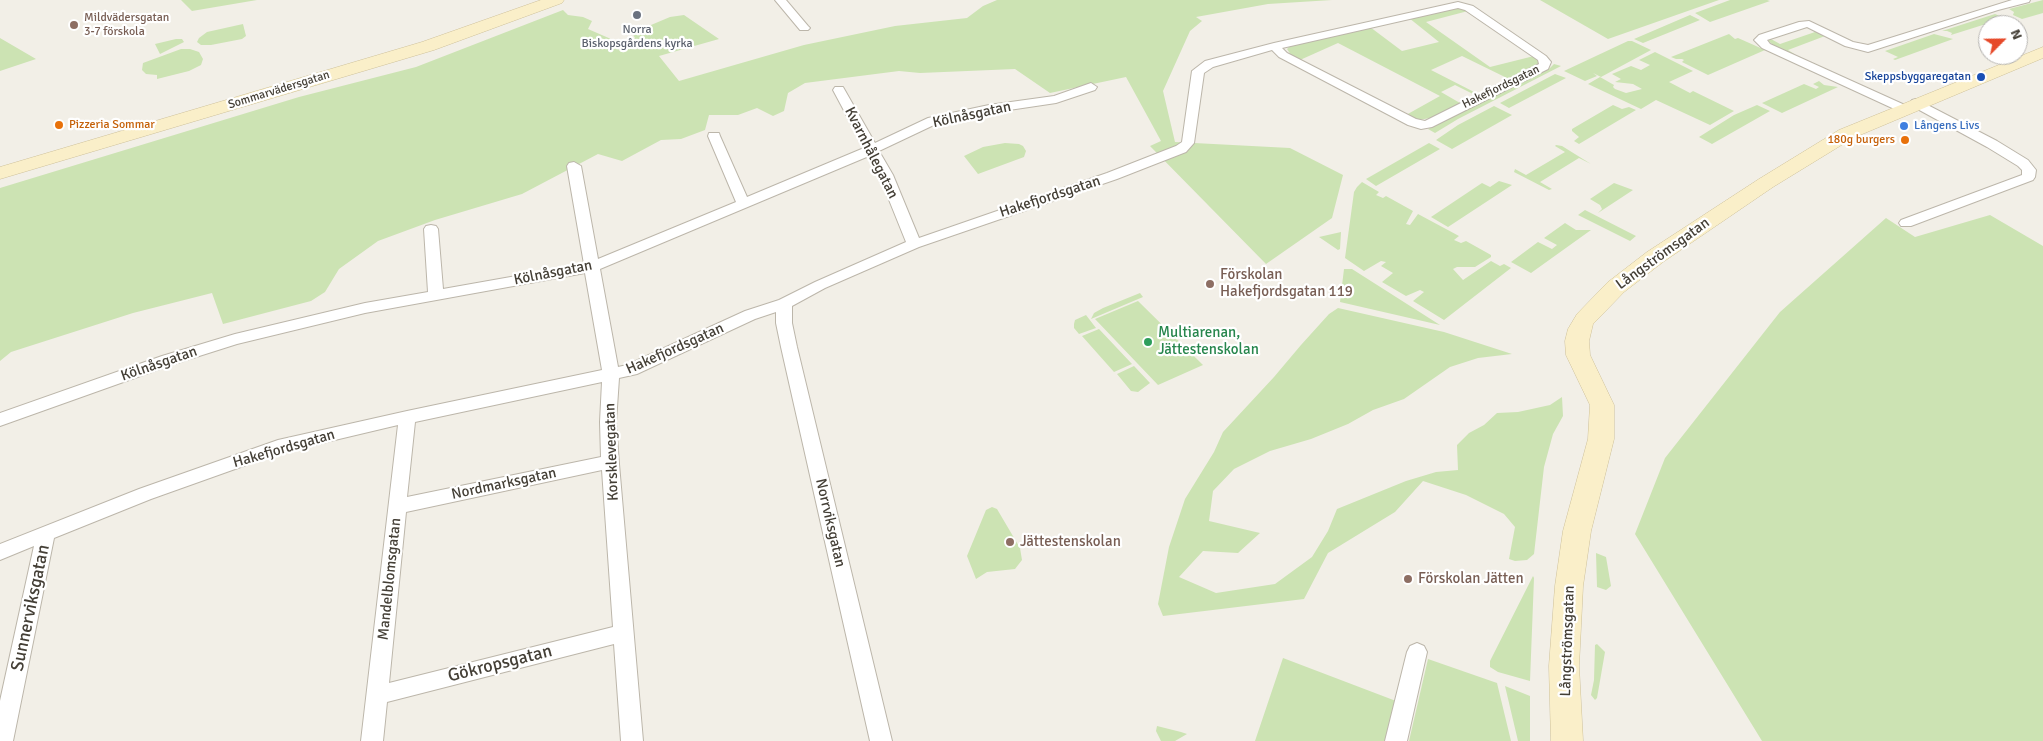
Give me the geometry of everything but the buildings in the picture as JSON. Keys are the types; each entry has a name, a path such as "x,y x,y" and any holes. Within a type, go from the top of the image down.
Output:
{"street":[{"name":"Sommarvädersgatan","path":"0,173 428,46 556,0"},
{"path":"780,0 804,28"},
{"path":"1906,223 2028,177 2029,170 2022,163 1992,144 1910,106 1766,46 1760,40 1763,37 1803,24 1809,24 1849,44 1868,49 2024,0"},
{"name":"Hakefjordsgatan","path":"0,552 145,494 278,447 407,417 611,376 632,370 750,315 784,304 820,285 914,244 1112,176 1181,149 1188,143 1198,71 1209,64 1274,46 1458,5 1466,6 1542,58 1545,62 1544,66 1428,124 1421,125 1283,55 1274,46"},
{"name":"Långströmsgatan","path":"1567,741 1564,666 1568,586 1577,531 1601,438 1602,422 1602,405 1578,355 1577,341 1579,329 1595,307 1616,287 1655,257 1766,182 1846,134 2043,52"},
{"name":"Kölnåsgatan","path":"0,420 168,360 235,339 366,308 592,267 873,149 932,121 989,109 1056,99 1092,87"},
{"name":"Kvarnhålegatan","path":"838,90 886,175 914,244"},
{"path":"714,136 743,203"},
{"name":"Korsklevegatan","path":"574,166 611,376 608,422 610,462 632,741"},
{"path":"431,229 436,296"},
{"name":"Norrviksgatan","path":"784,304 784,324 789,347 881,741"},
{"name":"Mandelblomsgatan","path":"372,741 407,417"},
{"name":"Nordmarksgatan","path":"398,506 610,462"},
{"name":"Sunnerviksgatan","path":"2,741 46,534"},
{"name":"Gökropsgatan","path":"377,695 623,632"},
{"path":"1396,741 1417,652"}],"green space":[{"path":"181,0 257,0 192,11"},
{"path":"997,0 1332,0 1268,4 1196,17 1202,21 1190,31 1163,91 1175,142 1290,148 1343,175 1332,218 1266,264 1150,146 1161,141 1126,77 1050,93 1015,69 920,73 899,71 805,83 788,93 784,111 773,116 757,108 738,115 709,115 705,130 681,139 661,140 622,161 598,154 522,194 435,220 378,241 339,269 325,292 311,301 223,324 212,293 133,313 11,352 0,361 0,188 299,97 416,67 563,10 568,15 583,17 592,21 588,29 611,39 614,44 631,41 635,38 632,33 670,17 684,15 719,39 659,56 679,81 804,45 895,26 967,18 983,6"},
{"path":"1540,0 1719,0 1608,39"},
{"path":"1730,0 1770,1 1710,22 1695,13"},
{"path":"2043,0 2043,13 2028,17 2028,15 2013,15 2014,12 2009,9"},
{"path":"1454,8 1463,8 1468,11 1426,22 1490,67 1534,56 1539,60 1539,63 1509,79 1462,56 1431,70 1478,94 1475,95 1455,85 1441,92 1460,103 1430,118 1419,120 1406,115 1440,96 1338,43 1300,60 1291,55 1287,49 1291,45 1370,27 1402,51 1439,42 1409,18"},
{"path":"1690,15 1700,20 1643,43 1634,39"},
{"path":"1978,19 1978,26 1951,35 1952,33 1942,31"},
{"path":"243,24 246,36 242,39 211,45 201,45 197,42 207,32"},
{"path":"1806,27 1836,41 1825,36 1788,50 1796,55 1776,47 1768,41 1771,39 1780,44 1815,32"},
{"path":"1729,34 1735,39 1738,38 1765,50 1708,75 1682,62 1684,60 1682,59 1671,57"},
{"path":"1934,34 1953,39 1895,60 1893,59 1898,57 1885,51"},
{"path":"0,38 36,59 0,71"},
{"path":"182,39 184,42 160,54 155,44"},
{"path":"1628,41 1651,50 1601,77 1593,73 1597,76 1585,81 1564,71"},
{"path":"181,49 199,52 203,59 201,65 189,71 157,79 157,75 146,74 142,70 143,63"},
{"path":"1655,52 1693,71 1669,82 1690,93 1693,91 1734,111 1710,125 1656,100 1641,109 1588,84 1600,77 1614,85 1615,89 1626,93 1642,89 1633,84 1615,82 1621,79 1612,74 1631,66 1641,70 1650,65 1639,60"},
{"path":"1554,64 1561,66 1458,119 1435,133 1428,129 1550,68"},
{"path":"1555,74 1566,78 1509,108 1500,103"},
{"path":"1819,81 1824,85 1838,87 1782,113 1762,103 1804,84 1816,89 1819,87 1813,84"},
{"path":"1613,105 1622,109 1629,107 1636,110 1579,144 1574,141 1579,137 1572,129"},
{"path":"1757,105 1770,111 1712,144 1699,137 1734,115"},
{"path":"1494,106 1512,115 1452,149 1436,140 1458,125"},
{"path":"1005,143 1023,146 1026,151 1024,157 978,174 964,156 983,147"},
{"path":"1429,143 1440,149 1376,186 1366,179"},
{"path":"1556,145 1562,146 1591,164 1579,158 1540,182 1552,189 1549,190 1514,172 1515,169 1526,175 1565,152"},
{"path":"1499,181 1512,185 1448,227 1431,217 1482,183 1490,187"},
{"path":"1362,182 1379,192 1376,195 1383,198 1386,196 1413,211 1406,224 1410,225 1418,214 1459,236 1454,240 1461,243 1466,241 1491,255 1491,257 1475,267 1457,267 1453,269 1463,280 1491,261 1500,266 1504,264 1511,268 1444,320 1413,301 1424,292 1420,290 1406,296 1382,282 1393,273 1381,266 1386,262 1381,261 1364,271 1345,258 1354,192"},
{"path":"1614,183 1633,190 1598,213 1602,209 1600,205 1590,199"},
{"path":"1585,210 1636,236 1630,241 1578,215"},
{"path":"1990,215 2043,246 2043,741 1762,741 1635,534 1665,458 1780,312 1886,218 1915,237"},
{"path":"1565,223 1576,230 1591,230 1531,273 1511,262 1538,242 1552,249 1557,245 1544,238"},
{"path":"1341,232 1340,249 1338,250 1319,237"},
{"path":"1344,269 1352,269 1440,325 1340,302"},
{"path":"1140,293 1143,297 1091,319 1094,313 1103,308"},
{"name":"Multiarenan, Jättestenskolan","path":"1138,301 1203,365 1158,385 1095,319"},
{"path":"1338,308 1444,332 1512,354 1478,358 1450,367 1404,399 1373,410 1348,424 1311,439 1270,451 1234,469 1213,491 1209,521 1260,533 1238,553 1203,551 1179,577 1216,593 1275,584 1312,557 1328,531 1337,509 1406,481 1436,472 1458,470 1457,445 1469,433 1484,425 1497,413 1518,412 1550,405 1562,397 1563,416 1553,434 1544,467 1534,554 1527,560 1515,561 1509,559 1515,527 1504,514 1466,495 1423,481 1395,512 1328,553 1304,599 1163,616 1158,604 1169,547 1185,499 1214,452 1223,432 1329,314"},
{"path":"1086,315 1096,328 1079,334 1074,328 1075,320"},
{"path":"1099,329 1132,364 1114,372 1082,336"},
{"path":"1134,366 1150,383 1138,392 1131,391 1117,374"},
{"path":"992,507 997,509 1020,548 1022,560 1015,569 987,572 976,579 967,556 986,510"},
{"path":"1596,553 1606,557 1611,586 1606,590 1597,587"},
{"path":"1533,576 1530,681 1498,672 1490,667 1490,661"},
{"path":"1597,644 1605,652 1597,698 1595,700 1591,695 1594,680 1595,645"},
{"path":"1283,658 1396,701 1387,741 1255,741"},
{"path":"1428,659 1497,683 1511,741 1409,741"},
{"path":"1505,686 1530,696 1530,741 1518,741"},
{"path":"1157,726 1187,734 1175,741 1161,741 1156,731"}],"place":[{"name":"Norra Biskopsgårdens kyrka","path":"637,15"},
{"name":"Mildvädersgatan 3-7 förskola","path":"74,25"},
{"name":"Skeppsbyggaregatan","path":"1981,77"},
{"name":"Pizzeria Sommar","path":"59,125"},
{"name":"Långens Livs","path":"1904,126"},
{"name":"180g burgers","path":"1905,140"},
{"name":"Förskolan Hakefjordsgatan 119","path":"1210,284"},
{"name":"Multiarenan, Jättestenskolan","path":"1148,342"},
{"name":"Jättestenskolan","path":"1010,542"},
{"name":"Förskolan Jätten","path":"1408,579"}]}
